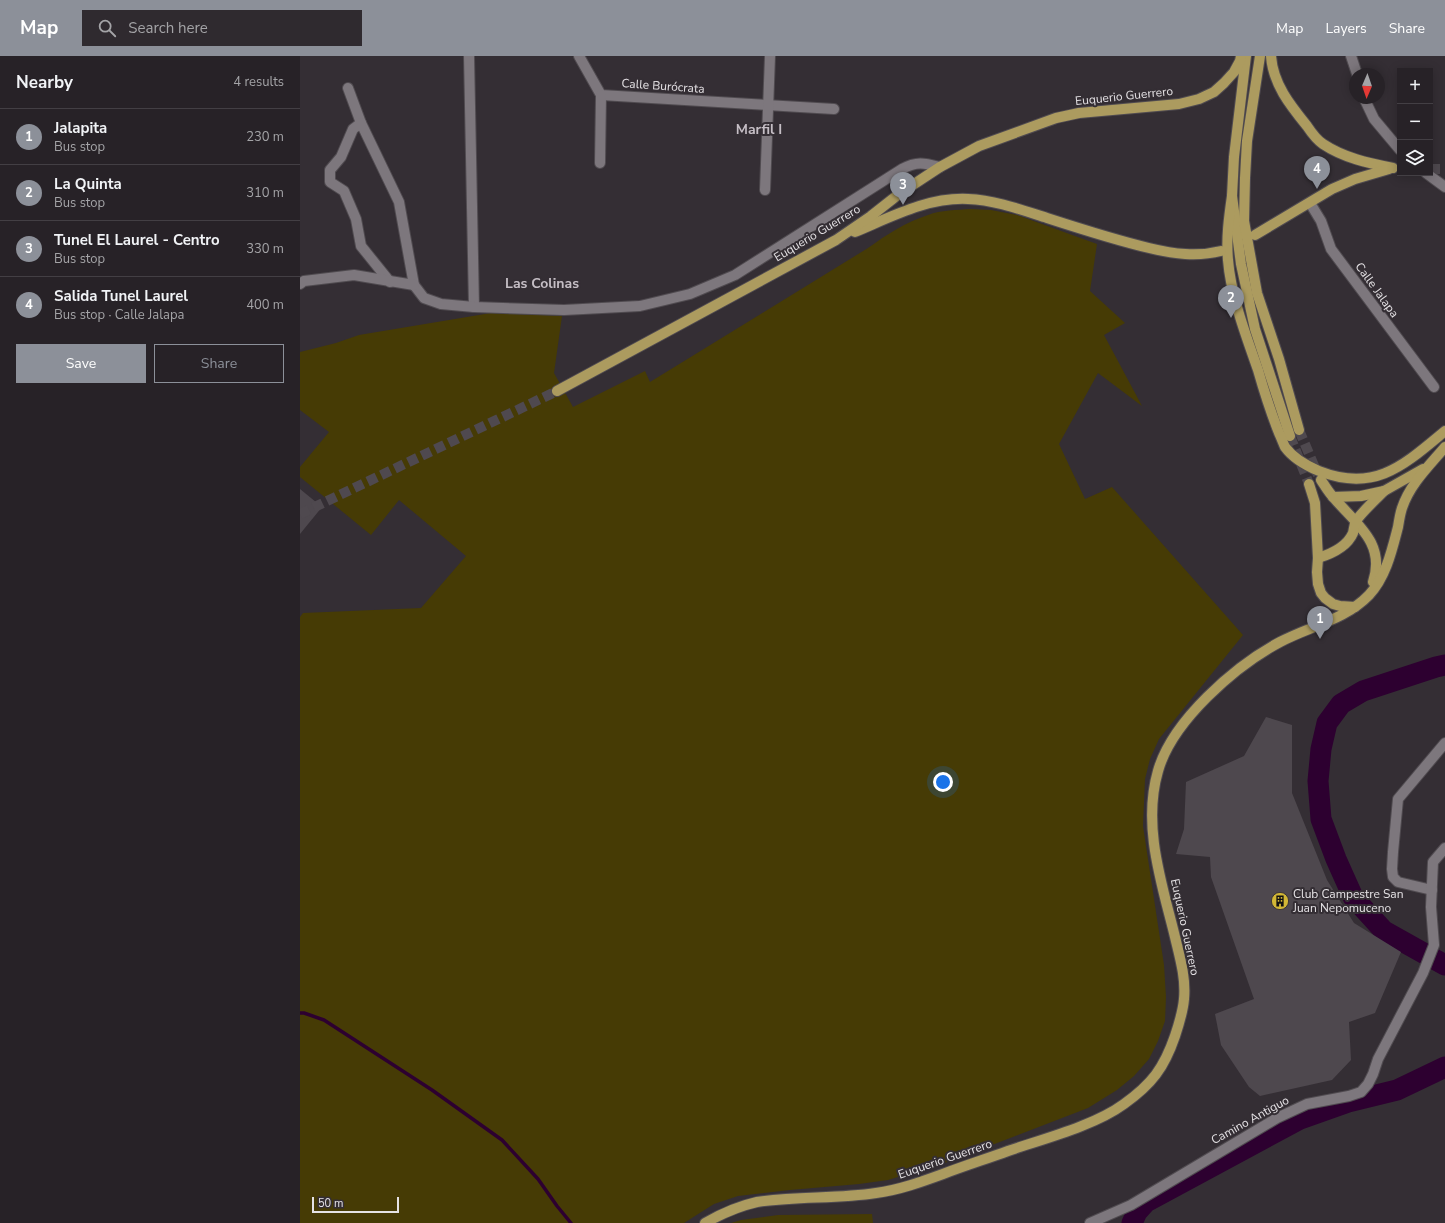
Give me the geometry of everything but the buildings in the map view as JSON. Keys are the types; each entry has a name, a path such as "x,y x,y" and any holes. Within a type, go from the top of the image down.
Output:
{"main road":[{"name":"Euquerio Guerrero","path":"557,391 836,240 871,216 899,194 940,167 979,146 1056,118 1079,113 1179,104 1199,99 1214,92 1224,83 1234,72 1241,56"},
{"path":"1246,56 1234,157 1232,196 1227,237 1228,260 1232,284 1245,331 1274,420 1285,447 1299,461 1330,476 1362,480 1376,477 1393,470 1410,460 1445,431"},
{"path":"1260,56 1247,141 1244,221 1257,293 1279,359 1299,430"},
{"path":"1255,235 1332,189 1355,179 1393,168 1367,163 1348,157 1322,144 1293,110 1280,88 1272,67 1271,56"},
{"path":"1232,196 1241,264 1256,329 1290,436"},
{"path":"836,240 900,212 947,200 967,199 1005,205 1098,235 1154,249 1190,255 1222,252"},
{"path":"1369,595 1377,584 1386,565 1402,508 1419,476 1445,447"},
{"path":"1333,497 1361,496 1384,491 1428,466"},
{"path":"1321,480 1333,497 1356,521 1375,550 1377,571 1369,595"},
{"path":"1309,484 1315,503 1318,584 1321,593 1333,604 1355,607"},
{"path":"1318,558 1336,551 1348,540 1352,534 1356,521 1384,491"},
{"name":"Euquerio Guerrero","path":"705,1223 723,1213 756,1203 878,1193 911,1185 1091,1122 1120,1107 1139,1093 1158,1074 1171,1050 1179,1024 1184,999 1183,969 1155,855 1152,825 1153,794 1158,769 1170,740 1190,716 1236,671 1281,641 1336,618 1355,607 1369,595"}],"street":[{"path":"469,56 474,307"},
{"path":"579,56 601,94 600,163"},
{"path":"765,190 770,56"},
{"path":"1351,56 1355,68"},
{"path":"348,88 361,123 399,202 414,285 424,298 441,304 474,307 564,310 640,306 690,294 735,276 902,168 913,163 926,163 940,167"},
{"name":"Calle Burócrata","path":"601,94 834,109"},
{"path":"1367,104 1374,119 1397,146"},
{"path":"361,123 353,129 341,157 330,170 330,182 344,191 356,219 361,246 390,282"},
{"path":"1430,176 1445,187"},
{"name":"Calle Jalapa","path":"1310,203 1320,221 1331,249 1434,387"},
{"path":"300,284 304,281 354,275 414,285"},
{"path":"1432,890 1398,882 1393,876 1393,852 1398,799 1445,743"},
{"name":"Camino Antiguo","path":"1090,1223 1130,1206 1277,1118 1307,1104 1349,1096 1361,1092 1368,1084 1373,1074 1378,1059 1422,973 1434,945 1431,907 1433,862 1445,848"}],"shaded area":[{"path":"949,210 991,210 1017,215 1097,244 1090,291 1125,323 1104,335 1142,406 1098,373 1059,444 1085,499 1112,487 1243,635 1159,739 1150,759 1145,779 1143,826 1164,965 1166,997 1165,1021 1158,1041 1149,1059 1134,1076 1117,1090 1088,1108 945,1163 888,1180 738,1196 714,1204 684,1223 300,1223 300,617 303,613 421,608 466,556 399,500 371,535 300,477 300,467 329,432 300,410 300,352 336,343 359,335 491,313 562,316 554,373 573,407 645,371 650,382 904,225 933,213"},
{"path":"872,1214 873,1223 731,1223 741,1220 778,1215"}],"waterway":[{"path":"1445,665 1363,691 1341,704 1327,723 1321,749 1318,781 1321,819 1336,859 1353,897 1384,931 1445,965"},
{"path":"300,1013 324,1020 432,1090 502,1140 538,1179 571,1223"},
{"path":"1132,1223 1137,1212 1146,1202 1300,1119 1348,1102 1397,1090 1445,1067"}],"tunnel":[{"path":"1433,169 1445,169"},
{"path":"300,514 557,391"},
{"path":"1299,430 1318,475"},
{"path":"1290,436 1309,484"}],"place":[{"name":"Salida Tunel Laurel","path":"1317,189"},
{"name":"Tunel El Laurel - Centro","path":"903,205"},
{"name":"La Quinta","path":"1231,318"},
{"name":"Jalapita","path":"1320,639"},
{"name":"Club Campestre San Juan Nepomuceno","path":"1280,901"}],"district":[{"name":"Marfil I","path":"759,129"},
{"name":"Las Colinas","path":"542,283"}]}
